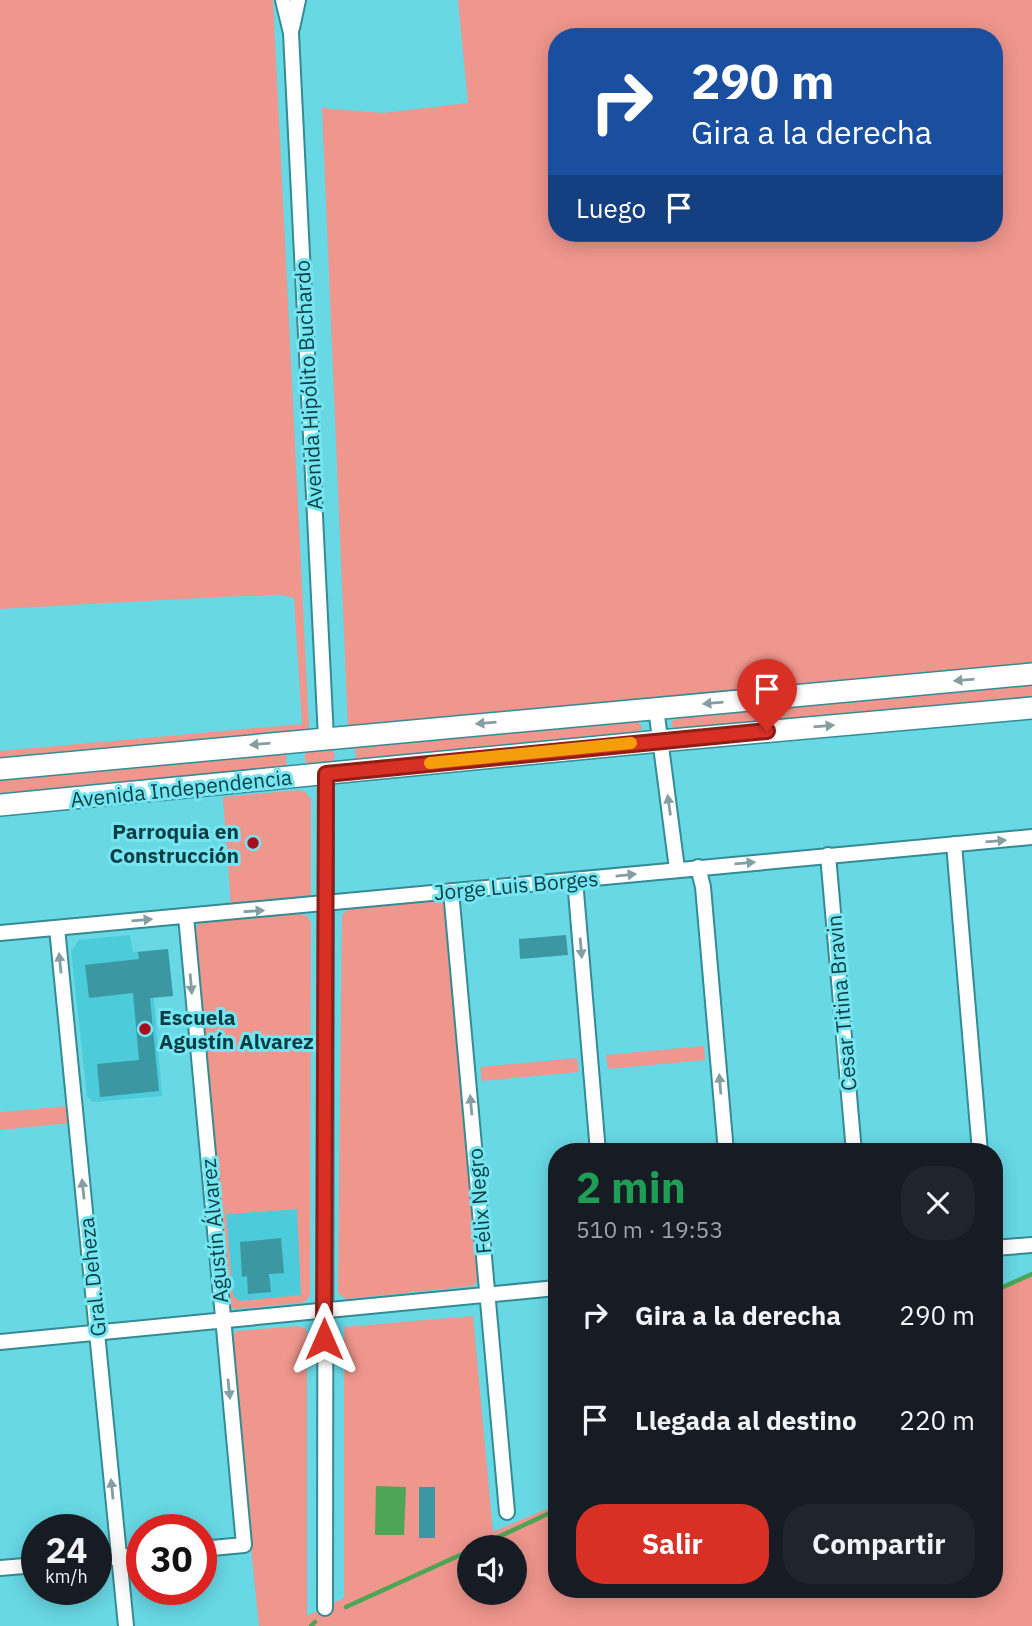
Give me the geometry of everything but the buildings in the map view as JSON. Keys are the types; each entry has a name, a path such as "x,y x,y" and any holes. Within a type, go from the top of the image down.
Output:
{"main road":[{"name":"Avenida Independencia","path":"0,769 1032,674"},
{"name":"Avenida Independencia","path":"0,805 1032,708"},
{"path":"331,737 346,753 333,773"},
{"path":"302,740 296,755 296,764 303,776"}],"street":[{"name":"Avenida Hipólito Buchardo","path":"284,0 291,33 331,737"},
{"name":"Avenida Hipólito Buchardo","path":"291,33 298,0"},
{"path":"656,708 677,869"},
{"path":"324,1608 327,905 333,773"},
{"name":"Jorge Luis Borges","path":"0,933 327,905 677,869 1032,837"},
{"path":"954,844 979,1143"},
{"name":"Cesar Titina Bravin","path":"828,855 853,1143"},
{"path":"698,867 725,1143"},
{"path":"575,880 597,1143"},
{"name":"Félix Negro","path":"451,891 507,1512"},
{"name":"Agustín Álvarez","path":"186,916 244,1545 217,1548"},
{"path":"0,923 0,933"},
{"name":"Gral. Deheza","path":"57,928 126,1626"},
{"path":"1003,1247 1032,1245"},
{"path":"0,1342 548,1289"},
{"path":"112,1558 126,1556"},
{"path":"0,1568 21,1566"}],"shaded area":[{"path":"0,0 273,0 309,728 307,731 0,760 0,751 302,724 294,598 282,595 218,597 0,609"},
{"path":"458,0 1032,0 1032,665 348,728 322,108 383,113 468,103"},
{"path":"1032,683 1032,698 675,729 671,724 674,717"},
{"path":"638,721 642,727 640,732 355,763 353,745"},
{"path":"332,747 335,756 332,762 308,765 306,750"},
{"path":"287,750 288,770 0,793 0,777"},
{"path":"299,790 311,799 311,896 309,899 231,907 223,797"},
{"path":"444,899 479,1278 473,1286 346,1299 338,1293 342,915 350,907"},
{"path":"301,914 307,916 311,922 310,1295 301,1303 235,1309 228,1305 194,932 199,923","holes":["297,1209 301,1295 240,1301 233,1296 226,1214"]},
{"path":"130,935 133,952 168,949 173,996 154,998 162,1096 93,1102 87,1096 71,951 79,940"},
{"path":"704,1046 705,1060 608,1069 606,1055"},
{"path":"577,1058 579,1072 482,1081 480,1067"},
{"path":"70,1106 71,1123 0,1130 0,1112"},
{"path":"298,1209 301,1296 239,1301 233,1296 226,1214"},
{"path":"1032,1276 1032,1626 259,1626 230,1341 236,1331 299,1326 307,1332 307,1616 344,1598 344,1327 473,1316 493,1532 548,1508 548,1598 1003,1598 1003,1289"},
{"path":"376,1486 406,1487 404,1535 375,1535"}],"waterway":[{"path":"1003,1287 1032,1274"},
{"path":"503,1535 548,1514"},
{"path":"346,1607 457,1556"},
{"path":"311,1626 315,1622"}],"slow traffic":[{"path":"430,763 631,743"}],"place":[{"name":"Parroquia en Construcción","path":"253,843"},
{"name":"Escuela Agustín Alvarez","path":"145,1029"}],"route":[{"path":"324,1339 326,774 767,731"}]}
